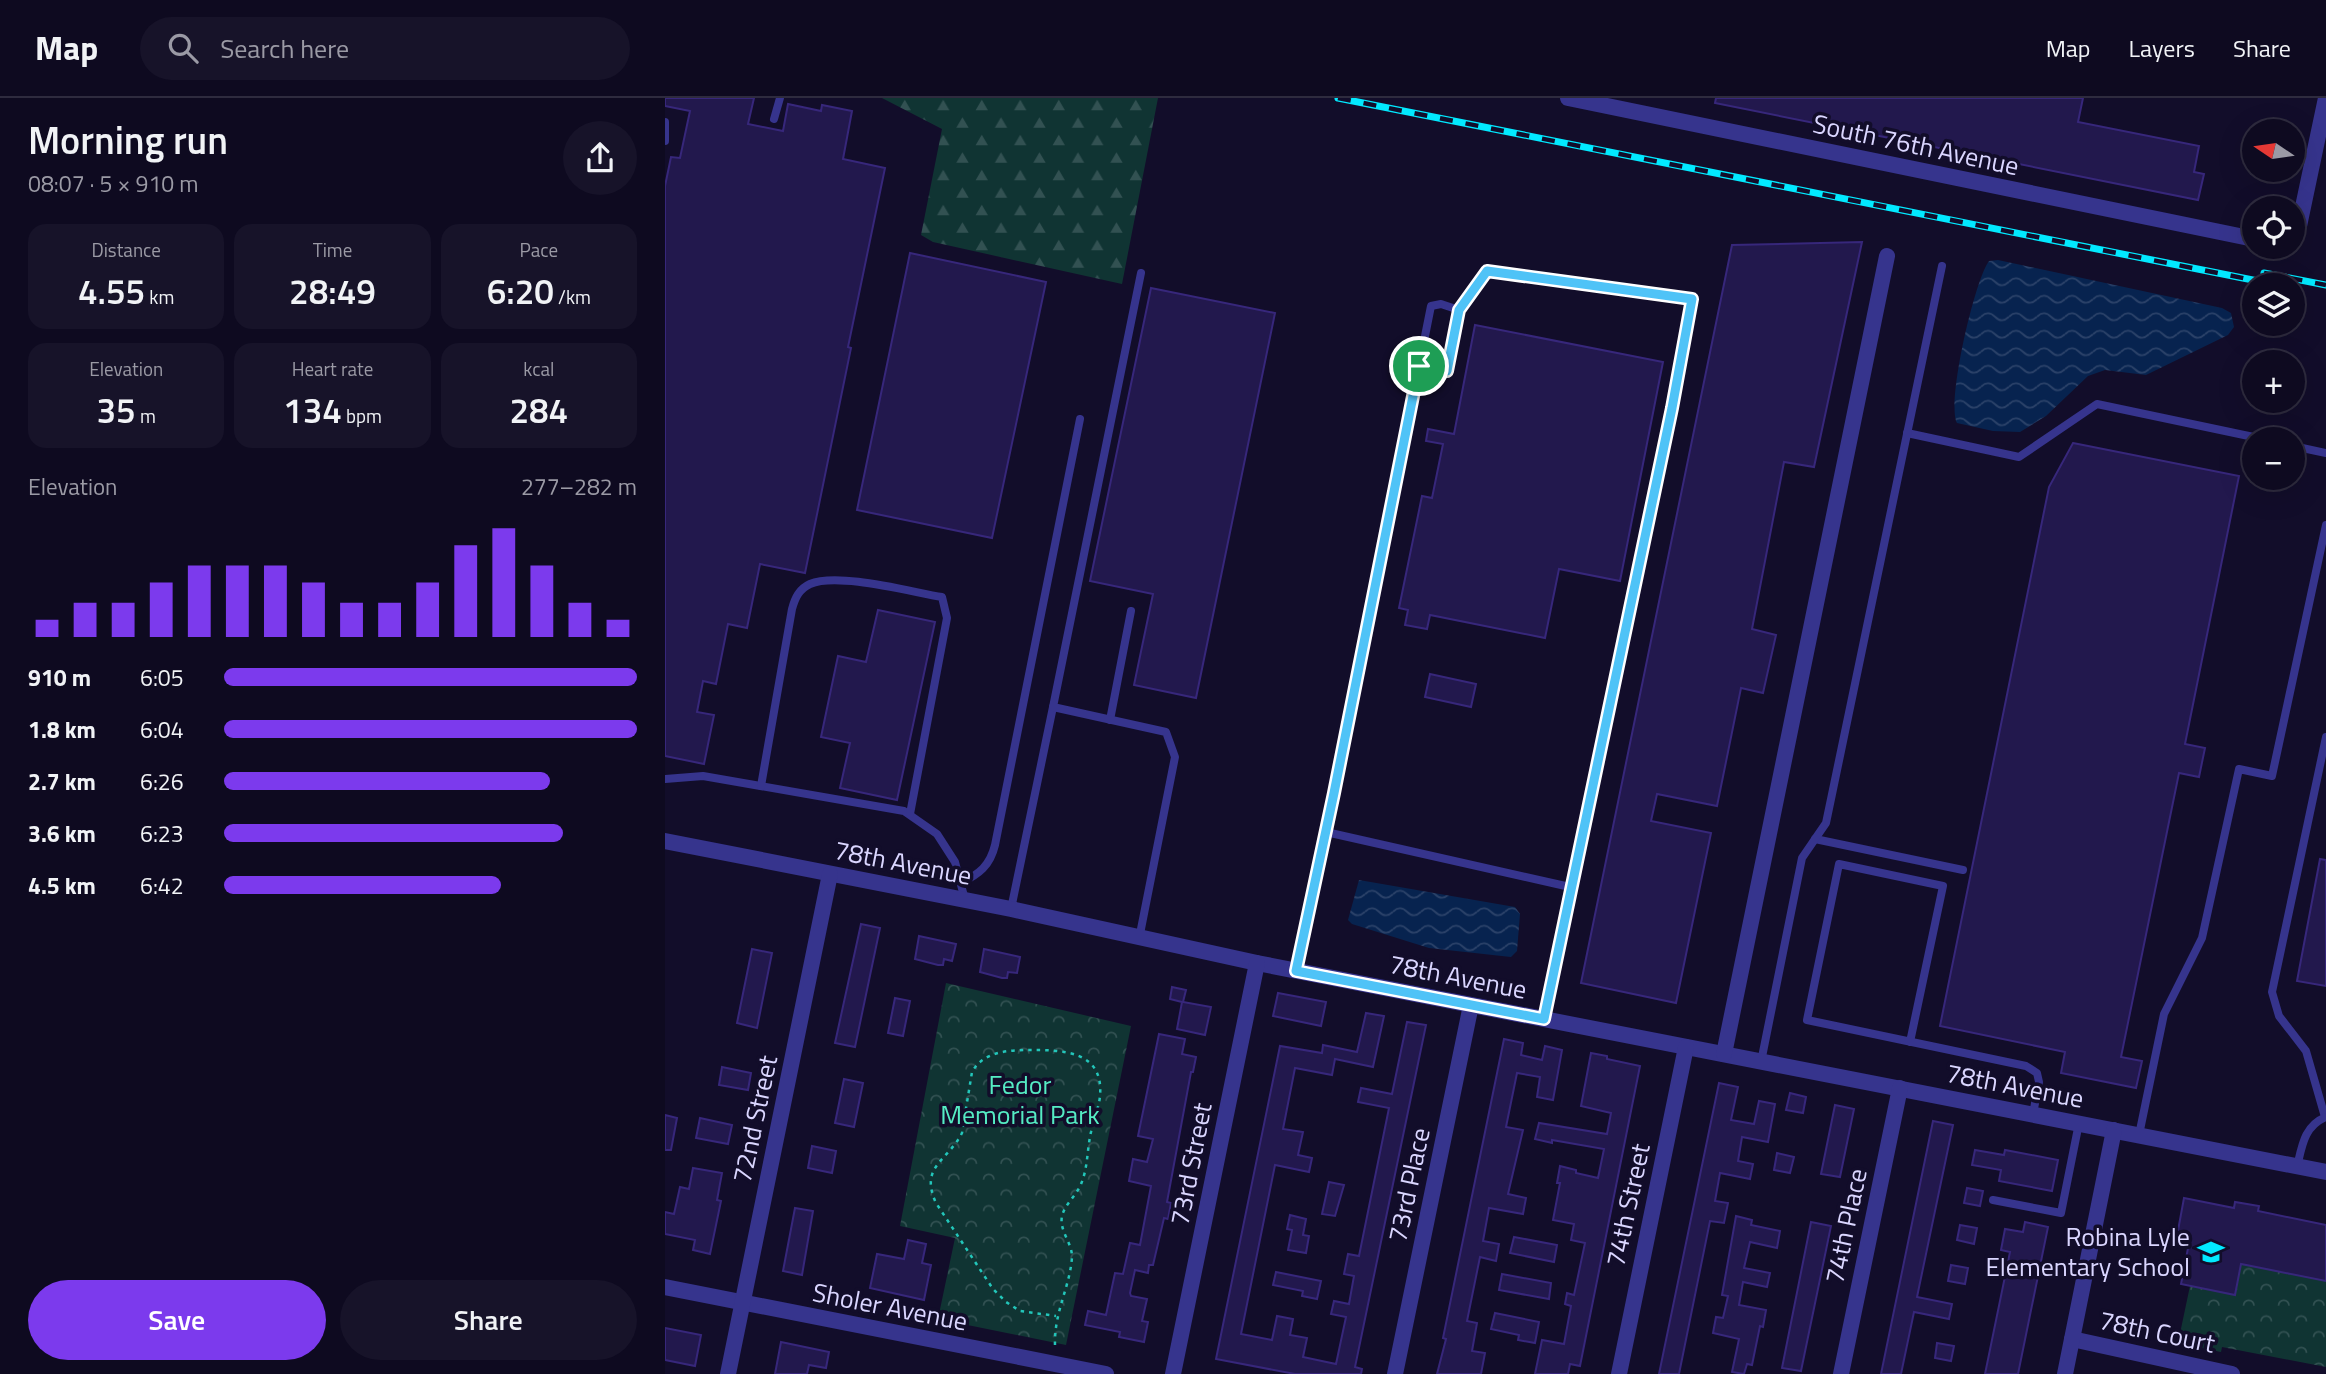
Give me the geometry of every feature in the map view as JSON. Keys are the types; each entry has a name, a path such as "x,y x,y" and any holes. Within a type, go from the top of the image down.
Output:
{"street":[{"name":"South 76th Avenue","path":"1567,98 2242,237"},
{"path":"2305,200 2323,124 2326,98"},
{"path":"1724,1054 1888,256"},
{"name":"78th Avenue","path":"665,841 1011,909 1139,939 1296,971 2326,1172"},
{"name":"72nd Street","path":"728,1374 829,874"},
{"name":"73rd Street","path":"1173,1374 1257,963"},
{"name":"73rd Place","path":"1395,1374 1471,1005"},
{"name":"74th Street","path":"1619,1374 1686,1047"},
{"name":"74th Place","path":"1841,1374 1900,1088"},
{"path":"2065,1374 2115,1130"},
{"name":"Sholer Avenue","path":"665,1287 1106,1374"},
{"name":"78th Court","path":"2072,1339 2232,1374"}],"lane":[{"path":"774,119 780,98"},
{"path":"665,122 665,141"},
{"path":"1761,1062 1802,858 1826,823 1942,266"},
{"path":"1419,366 1447,371 1459,310 1487,271 1692,299 1672,408 1544,1019"},
{"path":"1011,909 1141,273"},
{"path":"1296,971 1431,306 1441,303 1459,310"},
{"path":"1906,433 2019,457 2097,404 2242,435"},
{"path":"961,883 982,871 993,853 1080,419"},
{"path":"2305,449 2326,453"},
{"path":"2139,1135 2164,1014 2202,938 2239,769 2272,776 2326,525"},
{"path":"761,786 792,610 800,591 808,584 822,580 847,581 941,597 947,618 910,814"},
{"path":"1110,720 1131,611"},
{"path":"1053,707 1166,732 1175,757 1139,939"},
{"path":"2297,1167 2305,1134 2325,1117 2306,1051 2279,1016 2272,992 2326,737"},
{"path":"665,779 703,776 904,811 937,834 955,862 965,900"},
{"path":"1326,832 1570,887"},
{"path":"1815,839 1963,870"},
{"path":"1910,1042 1943,886 1839,864 1807,1020 1910,1042 2026,1066 2036,1073 2039,1082 2033,1114"},
{"path":"1993,1200 2061,1213 2079,1123"}],"path":[{"path":"1055,1345 1056,1316 1072,1253 1061,1220 1064,1210 1081,1185 1085,1171 1100,1099 1100,1082 1088,1059 1076,1054 1008,1051 985,1058 972,1072 962,1133 937,1164 929,1184 930,1191 993,1289 1006,1302 1020,1311 1056,1316"}],"green space":[{"path":"882,98 1158,98 1122,284 933,242 921,235 942,129"},
{"name":"Fedor Memorial Park","path":"946,983 1131,1026 1066,1345 938,1319 955,1238 900,1226"},
{"path":"2241,1264 2326,1281 2326,1367 2222,1347 2221,1352 2178,1343 2190,1286 2235,1295"}],"water":[{"path":"1998,260 2222,308 2231,313 2234,327 2228,335 2146,375 2105,370 2088,376 2046,416 2020,432 1993,431 1957,423 1955,392 1970,315 1983,272 1989,261"},
{"path":"1359,880 1515,907 1520,914 1517,951 1511,957 1429,948 1352,924 1348,920"}],"building":[{"path":"665,98 754,98 748,124 783,131 788,104 821,111 822,105 852,111 843,159 885,168 805,573 760,564 747,628 728,624 716,684 703,681 697,712 714,715 704,764 665,756 665,186 671,157 680,158 690,111 665,106"},
{"path":"1716,98 2083,98 2078,122 2199,146 2194,172 2204,174 2198,200 1715,103"},
{"path":"1862,242 1814,467 1784,462 1752,629 1776,635 1763,693 1741,688 1717,806 1657,794 1651,821 1711,833 1676,1003 1581,983 1732,245"},
{"path":"910,253 1046,282 992,538 857,510"},
{"path":"1151,288 1275,313 1196,698 1134,685 1153,594 1090,581"},
{"path":"1475,325 1663,362 1620,581 1559,569 1545,638 1430,615 1427,629 1405,625 1408,610 1399,608 1422,496 1432,498 1443,444 1426,441 1428,429 1454,434"},
{"path":"2073,443 2239,476 2185,744 2205,748 2199,777 2179,773 2121,1057 2142,1061 2136,1088 2061,1073 2065,1052 1940,1026 2049,487"},
{"path":"878,610 935,622 897,800 840,788 850,743 821,737 838,656 866,662"},
{"path":"1430,674 1476,684 1471,707 1425,697"},
{"path":"2320,859 2326,860 2326,986 2297,981"},
{"path":"861,924 880,928 855,1047 835,1043"},
{"path":"919,936 956,944 952,961 944,959 943,965 938,965 915,959"},
{"path":"752,949 772,953 757,1028 737,1023"},
{"path":"984,949 1020,957 1017,973 1008,972 1007,978 1002,978 980,972"},
{"path":"1172,987 1186,990 1183,1002 1211,1007 1205,1035 1177,1029 1182,1002 1170,999"},
{"path":"1278,993 1326,1002 1321,1026 1273,1016"},
{"path":"895,998 910,1001 903,1036 888,1033"},
{"path":"1366,1013 1384,1016 1373,1067 1335,1059 1332,1075 1295,1068 1283,1129 1303,1132 1298,1155 1312,1158 1309,1172 1275,1165 1241,1334 1272,1340 1277,1316 1293,1319 1290,1335 1307,1338 1303,1357 1336,1364 1346,1317 1331,1314 1334,1301 1349,1304 1354,1276 1344,1274 1348,1254 1359,1256 1389,1108 1358,1102 1361,1088 1392,1094 1407,1022 1426,1025 1355,1367 1362,1369 1361,1374 1295,1374 1216,1359 1280,1046 1322,1053 1323,1045 1357,1052"},
{"path":"1159,1034 1185,1039 1182,1054 1196,1057 1167,1202 1171,1203 1168,1219 1164,1218 1153,1265 1149,1265 1148,1273 1135,1270 1130,1293 1131,1296 1147,1299 1142,1321 1148,1322 1144,1342 1119,1337 1120,1332 1085,1325 1088,1311 1106,1315 1115,1273 1123,1274 1130,1243 1140,1245 1151,1186 1129,1181 1133,1159 1147,1162 1153,1139 1138,1136"},
{"path":"1504,1039 1523,1043 1521,1055 1542,1060 1545,1046 1562,1050 1553,1100 1537,1097 1540,1077 1517,1073 1506,1127 1523,1130 1508,1194 1526,1198 1523,1214 1489,1208 1483,1241 1499,1244 1496,1261 1480,1257 1467,1321 1477,1323 1472,1351 1485,1353 1481,1374 1437,1374 1446,1339 1443,1338"},
{"path":"1591,1053 1640,1066 1580,1366 1570,1364 1568,1374 1535,1374 1542,1340 1564,1344 1571,1306 1565,1304 1567,1293 1574,1295 1585,1243 1571,1240 1574,1224 1553,1220 1560,1183 1557,1183 1560,1166 1598,1178 1604,1149 1535,1139 1539,1123 1607,1134 1611,1113 1581,1106"},
{"path":"722,1067 751,1073 748,1090 719,1085"},
{"path":"844,1079 863,1083 854,1127 835,1123"},
{"path":"1719,1083 1738,1087 1731,1120 1754,1124 1759,1101 1775,1104 1768,1142 1742,1137 1738,1161 1753,1164 1750,1179 1720,1173 1715,1201 1728,1203 1724,1223 1710,1221 1679,1374 1659,1374"},
{"path":"1790,1093 1806,1097 1803,1113 1786,1110"},
{"path":"1835,1105 1854,1109 1840,1177 1821,1174"},
{"path":"665,1115 677,1118 671,1150 665,1150"},
{"path":"700,1118 732,1125 728,1144 696,1138"},
{"path":"1933,1121 1953,1125 1917,1297 1952,1304 1949,1319 1914,1312 1901,1374 1881,1374"},
{"path":"812,1146 836,1151 832,1173 808,1168"},
{"path":"1975,1150 2004,1155 2005,1150 2058,1160 2052,1191 1999,1181 2001,1170 1972,1165"},
{"path":"1777,1153 1794,1157 1790,1173 1774,1170"},
{"path":"693,1168 722,1173 717,1200 721,1201 710,1254 693,1250 695,1240 665,1234 665,1212 674,1214 680,1187 689,1189"},
{"path":"1329,1182 1344,1185 1335,1216 1322,1214"},
{"path":"1967,1188 1983,1191 1980,1206 1964,1203"},
{"path":"2184,1198 2234,1208 2235,1202 2259,1206 2258,1211 2326,1225 2326,1281 2241,1264 2235,1295 2181,1284 2190,1238 2177,1236"},
{"path":"795,1208 813,1211 802,1275 783,1271"},
{"path":"1290,1215 1306,1219 1303,1235 1309,1236 1306,1253 1288,1250 1292,1230 1287,1229"},
{"path":"1736,1216 1752,1220 1751,1225 1780,1231 1777,1248 1750,1242 1744,1268 1770,1273 1767,1287 1743,1282 1739,1305 1766,1310 1752,1365 1747,1364 1744,1374 1732,1372 1739,1339 1713,1333 1716,1317 1723,1318 1728,1296 1722,1295"},
{"path":"1811,1222 1831,1226 1801,1371 1782,1368"},
{"path":"2025,1222 2048,1227 2018,1374 1985,1374 2010,1252 2001,1250 2005,1229 2023,1232"},
{"path":"1960,1225 1977,1228 1974,1244 1957,1240"},
{"path":"1514,1237 1557,1245 1554,1262 1510,1253"},
{"path":"908,1240 926,1244 922,1263 931,1265 924,1300 870,1288 877,1254 904,1259"},
{"path":"1951,1265 1968,1268 1965,1284 1948,1281"},
{"path":"1276,1272 1321,1281 1317,1299 1302,1296 1303,1291 1273,1285"},
{"path":"1502,1274 1551,1283 1549,1299 1499,1290"},
{"path":"1495,1313 1539,1322 1535,1343 1518,1340 1519,1335 1491,1329"},
{"path":"665,1328 701,1335 695,1366 665,1360"},
{"path":"781,1342 829,1352 826,1368 809,1365 807,1374 775,1374"},
{"path":"1937,1343 1954,1346 1951,1361 1935,1358"}],"railway":[{"path":"1338,98 2242,278"},
{"path":"2305,281 2326,285"}],"place":[{"name":"Robina Lyle Elementary School","path":"2211,1252"}],"route":[{"path":"1487,271 1692,299 1672,408 1544,1019 1296,971 1419,366 1447,371 1459,310 1487,271"}]}
